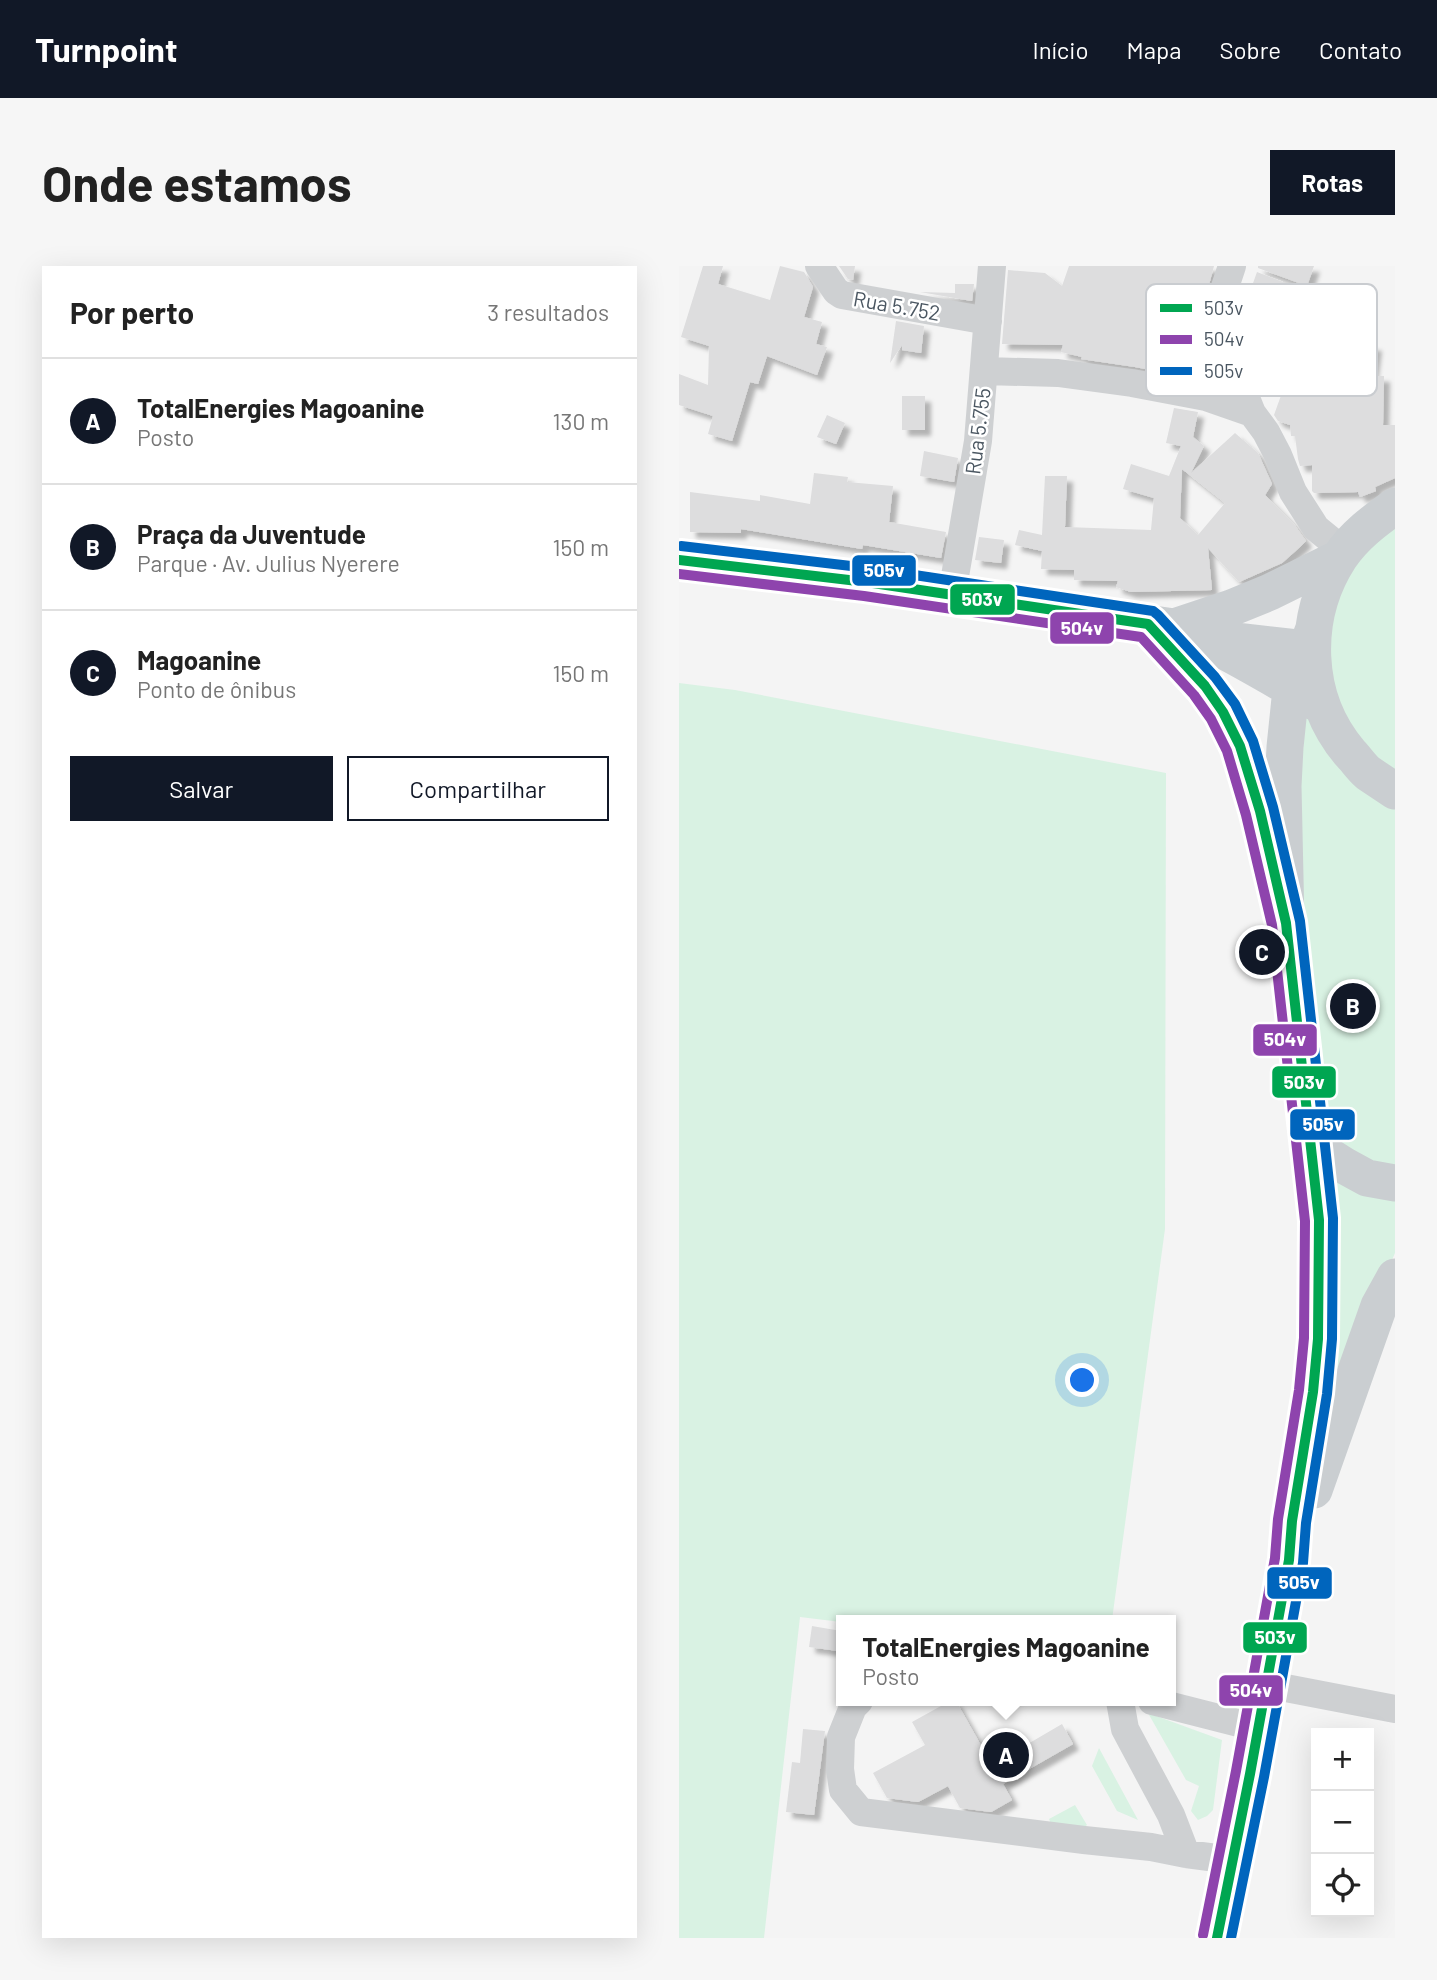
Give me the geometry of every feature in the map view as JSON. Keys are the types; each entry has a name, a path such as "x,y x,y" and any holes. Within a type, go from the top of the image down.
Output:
{"main road":[{"path":"1217,1938 1289,1560 1318,1339 1319,1220 1288,936 1283,786 1285,747 1315,682 1309,640 1326,581 1341,555 1368,525 1395,506"},
{"path":"1161,625 1231,607 1270,592 1341,555"},
{"path":"679,560 952,594 1161,625 1232,654 1306,697 1366,772 1395,791"},
{"path":"679,572 1107,626 1309,640"},
{"path":"1161,625 1223,712 1240,746 1260,811 1288,936"},
{"path":"1312,1145 1367,1178 1395,1183"},
{"path":"1289,1560 1380,1306 1395,1277"}],"street":[{"name":"Rua 5.752","path":"819,266 842,295 988,321"},
{"name":"Rua 5.755","path":"952,594 978,441 992,266"},
{"path":"1226,284 1232,266"},
{"path":"985,371 1058,373 1146,386"},
{"path":"1201,396 1252,413"},
{"path":"1245,396 1252,413 1272,443 1293,492 1316,528 1341,555"},
{"path":"1339,740 1358,775 1395,799"},
{"path":"1265,1684 1395,1709"},
{"path":"854,1706 841,1737 840,1769 843,1790 861,1812 1151,1847 1232,1860"},
{"path":"1121,1706 1125,1729 1171,1815 1186,1854"},
{"path":"1171,1706 1258,1728"}],"green space":[{"path":"1395,506 1395,1253 1357,1341 1289,1560 1336,1277 1328,1123 1314,1036 1295,844 1313,631"},
{"path":"679,683 735,690 1166,773 1165,1229 1113,1615 836,1615 836,1621 800,1617 764,1938 679,1938"},
{"path":"1148,1713 1222,1740 1213,1810 1207,1816 1198,1820 1191,1811 1199,1786 1186,1780"},
{"path":"1099,1748 1138,1820 1117,1811 1092,1766"},
{"path":"1075,1805 1087,1825 1082,1829 1052,1826 1049,1819"}],"building":[{"path":"703,266 723,266 718,284 770,300 780,266 804,272 813,287 804,317 822,322 816,344 827,347 817,375 767,356 758,384 750,382 732,441 708,434 713,416 679,405 679,374 708,385 709,346 681,337"},
{"path":"839,266 855,266 853,280 848,279"},
{"path":"1069,266 1214,266 1209,284 1146,284 1146,369 1081,359 1082,357 1061,352 1063,345 1002,344 1008,270 1045,273 1062,286"},
{"path":"1258,266 1314,266 1308,284"},
{"path":"1257,272 1283,282 1283,284 1253,284"},
{"path":"955,284 974,284 972,301 920,292 955,293"},
{"path":"896,321 924,326 921,353 902,350 902,345 890,363"},
{"path":"1377,376 1384,376 1383,425 1395,425 1395,478 1375,487 1376,491 1360,497 1358,492 1314,493 1312,465 1300,466 1295,436 1291,436 1290,425 1278,421 1274,415 1281,396 1377,396"},
{"path":"902,396 925,396 925,430 902,430"},
{"path":"1174,408 1198,412 1193,437 1204,446 1191,473 1235,433 1258,453 1272,484 1265,495 1293,523 1306,541 1282,563 1239,582 1208,548 1212,590 1131,592 1116,587 1118,581 1074,580 1074,570 1041,569 1042,551 1015,545 1019,530 1042,535 1045,476 1067,476 1065,527 1151,530 1154,498 1123,489 1131,464 1169,476 1181,446 1166,443","holes":["1182,469 1225,503 1198,535 1180,518"]},
{"path":"827,415 845,423 836,444 817,437"},
{"path":"924,451 958,458 954,482 920,476"},
{"path":"814,473 848,477 847,482 893,486 889,522 946,532 941,558 863,545 862,549 741,529 741,533 690,532 690,492 760,501 760,495 810,504"},
{"path":"979,537 1004,540 1001,563 975,560"},
{"path":"812,1626 836,1630 836,1651 809,1647"},
{"path":"941,1706 959,1706 992,1765 1062,1724 1073,1744 1003,1784 1012,1800 991,1812 960,1808 948,1786 918,1802 887,1798 873,1773 925,1745 912,1722"},
{"path":"803,1729 825,1731 814,1815 786,1812 792,1762 800,1763"}],"transit line":[{"name":"505v","path":"681,546 868,568 1153,611 1215,677 1235,704 1253,741 1273,807 1300,921 1333,1218 1332,1339 1327,1394 1306,1523 1303,1563 1231,1938"},
{"name":"503v","path":"679,560 866,582 1148,624 1205,686 1223,712 1240,746 1260,811 1286,923 1319,1220 1318,1339 1289,1560 1217,1938"},
{"name":"504v","path":"679,574 864,596 1141,637 1194,695 1211,719 1227,751 1246,815 1272,925 1305,1221 1304,1338 1299,1390 1278,1519 1275,1558 1203,1935"}],"place":[{"name":"Magoanine","path":"1262,952"},
{"name":"Praça da Juventude","path":"1353,1006"},
{"name":"TotalEnergies Magoanine","path":"1006,1755"}]}
